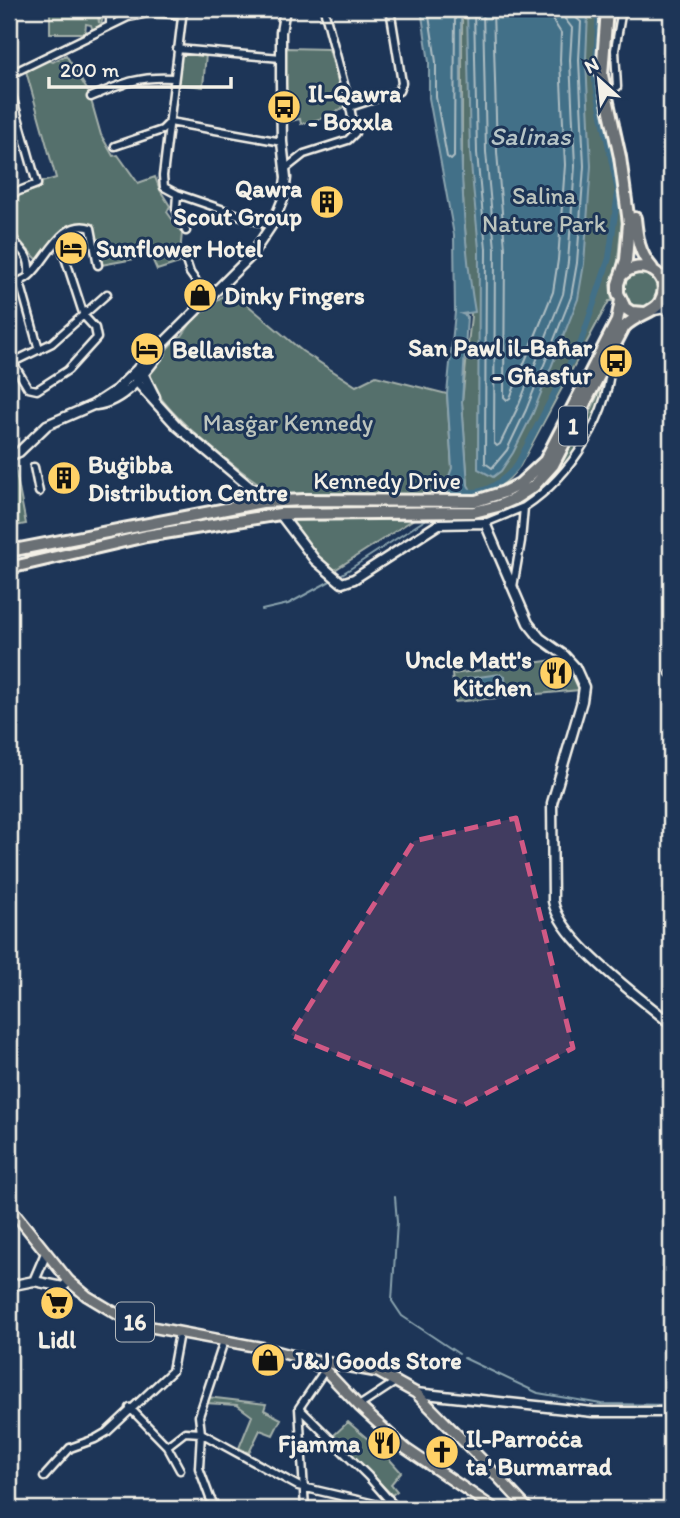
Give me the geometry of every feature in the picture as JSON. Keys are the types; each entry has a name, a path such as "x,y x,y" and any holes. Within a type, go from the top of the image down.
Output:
{"highway":[{"name":"1","path":"475,507 498,506 534,486 552,465 611,351 630,321 649,312 668,295 643,257 638,243 629,173 607,68 609,9"},
{"name":"1","path":"475,507 520,484 545,461 617,321 621,300 618,292 626,260 629,223 620,157 602,75 609,9"},
{"path":"620,278 638,266 655,272"},
{"path":"621,300 631,312 649,312"},
{"name":"Kennedy Drive","path":"9,551 284,500 475,507"},
{"name":"Kennedy Drive","path":"9,568 146,536 279,514 475,507"}],"main road":[{"name":"16","path":"9,1206 69,1281 87,1296 122,1317 146,1326 378,1372 397,1381 416,1393 435,1411 528,1509"},
{"name":"16","path":"305,1359 325,1370 406,1449 495,1509"}],"street":[{"path":"110,9 110,24"},
{"path":"285,169 304,154 348,140 355,133 324,9"},
{"path":"350,107 399,91 403,81 390,9"},
{"path":"617,87 615,50 622,9"},
{"path":"93,405 117,398 176,331 251,256 271,226 283,199 285,169 282,142 282,11"},
{"path":"9,79 15,72 128,17 152,12 183,12 163,176 164,187 177,194 271,226"},
{"path":"177,49 281,58"},
{"path":"91,97 132,79 150,76 174,78"},
{"path":"9,85 37,184 9,195"},
{"path":"170,122 282,142"},
{"path":"115,146 162,130 170,122"},
{"path":"177,194 176,209 186,231"},
{"path":"9,225 14,240 25,251 30,264 29,276"},
{"path":"9,285 29,276 64,232 83,226 91,228 98,265"},
{"path":"59,239 84,316 95,328 97,338 60,375 37,390 28,388 11,364 52,343 84,316 107,294"},
{"path":"184,255 190,273 208,298"},
{"path":"655,272 671,276"},
{"path":"20,282 39,350"},
{"path":"279,514 315,560 342,583 354,579 439,524 485,523 524,507 539,497 567,466 590,432 610,386 611,351"},
{"path":"9,456 19,452 47,425 93,405 139,374"},
{"path":"139,374 166,415 250,487 284,500"},
{"path":"34,467 39,492"},
{"path":"248,505 252,493 250,487"},
{"path":"513,588 522,541 524,507"},
{"path":"485,523 528,623 540,638 571,662 584,687 552,803 554,907 573,938 671,1024"},
{"path":"34,1281 46,1253"},
{"path":"9,1286 34,1281 63,1287 69,1281"},
{"path":"44,1477 70,1448 107,1432 172,1371 179,1333"},
{"path":"217,1509 209,1498 199,1468 199,1416 224,1340"},
{"path":"305,1509 299,1408 325,1370"},
{"path":"359,1406 397,1381"},
{"path":"416,1393 593,1412 671,1412"},
{"path":"435,1411 438,1402 446,1396"},
{"path":"131,1408 167,1446 180,1470"},
{"path":"299,1408 368,1476 397,1509"},
{"path":"299,1425 307,1423 309,1419"},
{"path":"167,1446 186,1432 201,1433 304,1487 383,1506 389,1500"}],"highlighted area":[{"path":"516,818 573,1048 464,1105 291,1035 414,841"}],"green space":[{"path":"50,9 97,9 99,23 100,9 103,9 101,24 93,31 91,25 86,24 85,33 50,33"},
{"name":"Salinas","path":"462,9 604,9 601,45 623,207 617,270 610,285 612,301 609,301 520,466 500,486 488,492 473,494 468,486 462,402 471,316 462,182"},
{"path":"286,48 329,49 345,107 331,116 301,124 300,119 285,122"},
{"path":"184,52 206,54 203,87 177,84 179,56"},
{"path":"66,55 89,93 101,135 113,156 118,155 138,183 155,177 170,206 167,212 182,233 179,263 157,270 151,256 101,265 100,249 93,225 83,223 75,223 60,231 38,260 15,233 10,218 9,198 38,189 42,182 56,178 26,71"},
{"path":"640,271 653,276 658,289 653,302 640,307 627,302 622,289 627,276"},
{"name":"Masġar Kennedy","path":"230,290 302,351 356,386 376,376 447,394 452,469 445,495 284,494 271,491 241,471 180,419 154,386 152,368 193,320"},
{"path":"607,374 599,407 581,443 556,476 531,501 527,497 553,473 565,457 574,436 584,427"},
{"path":"14,463 26,524 9,527 9,464"},
{"path":"414,519 333,571 308,549 292,520"},
{"path":"566,659 580,682 579,690 455,702 452,674"},
{"path":"207,1397 266,1404 264,1410 281,1419 273,1435 260,1430 249,1453 239,1448 252,1416 237,1405 206,1403"},
{"path":"348,1422 383,1452 401,1472 391,1484 397,1491 392,1495 333,1436"}],"water":[{"path":"421,9 461,9 463,199 475,312 462,314 467,316 462,402 468,485 473,494 466,494 462,486 465,494 448,494 448,479 452,468 447,394 455,312 454,235 429,98 429,62"},
{"name":"Salinas","path":"467,9 555,9 588,13 586,60 591,166 584,264 578,299 533,413 513,453 501,471 493,477 478,469 479,249 470,153"},
{"path":"500,674 505,676 506,692 465,697 463,679"}],"waterway":[{"path":"466,491 487,489 500,482 516,467 581,342 609,258 618,192 595,81 599,9"},
{"path":"339,576 425,520"},
{"path":"262,610 288,604 334,579"},
{"path":"395,1197 397,1222 392,1301 402,1316 459,1354"},
{"path":"464,1358 538,1393 601,1404 671,1405"}],"place":[{"name":"Il-Qawra - Boxxla","path":"284,107"},
{"name":"Qawra Scout Group","path":"327,202"},
{"name":"Sunflower Hotel","path":"71,248"},
{"name":"Dinky Fingers","path":"200,295"},
{"name":"Bellavista","path":"147,349"},
{"name":"San Pawl il-Baħar - Għasfur","path":"616,361"},
{"name":"Buġibba Distribution Centre","path":"64,478"},
{"name":"Uncle Matt's Kitchen","path":"556,673"},
{"name":"Lidl","path":"57,1303"},
{"name":"J&J Goods Store","path":"268,1360"},
{"name":"Fjamma","path":"384,1443"},
{"name":"Il-Parroċċa ta' Burmarrad","path":"442,1452"}],"park label":[{"name":"Salina Nature Park","path":"544,209"}]}
